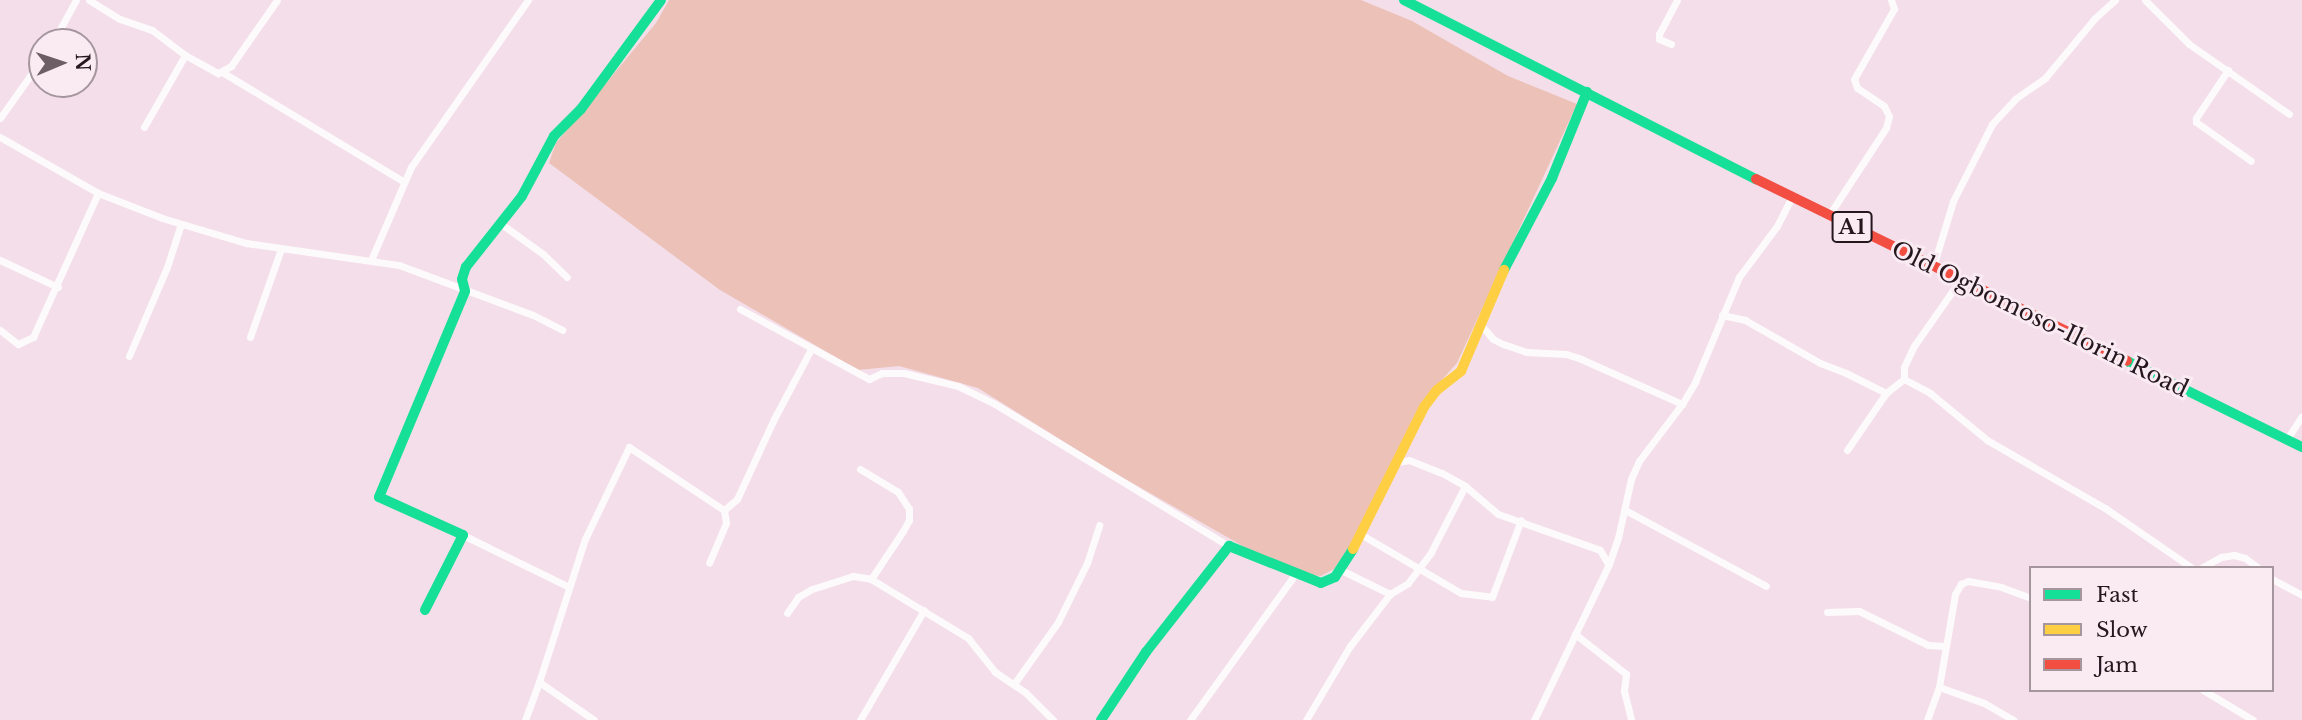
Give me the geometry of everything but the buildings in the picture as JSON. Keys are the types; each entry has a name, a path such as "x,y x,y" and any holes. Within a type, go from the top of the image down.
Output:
{"main road":[{"path":"425,610 463,536 379,497 466,290 462,279 466,267 522,196 554,136 581,109 661,0"},
{"name":"Old Ogbomoso-Ilorin Road","path":"1404,0 1792,197 2302,447"},
{"path":"1101,720 1146,652 1229,546 1294,576 1321,583 1335,577 1341,570 1362,535 1424,407 1437,390 1461,371 1490,297 1552,178 1587,92"}],"street":[{"path":"60,28 76,0"},
{"path":"89,0 120,19 152,30 186,55 222,72 403,181"},
{"path":"222,72 231,65 277,0"},
{"path":"371,260 403,181 528,0"},
{"path":"1671,44 1659,39 1658,34 1677,0"},
{"path":"1829,215 1886,128 1889,116 1884,106 1857,88 1854,79 1894,9 1891,0"},
{"path":"1933,267 1953,201 1992,124 2015,99 2045,78 2095,18 2115,0"},
{"path":"2144,0 2189,44 2289,114"},
{"path":"144,127 186,55"},
{"path":"2228,70 2196,122 2251,161"},
{"path":"0,118 28,79"},
{"path":"0,137 99,193 181,224 281,249 371,260 420,271 533,315 562,330"},
{"path":"0,330 18,344 33,337 99,193"},
{"path":"1534,720 1609,564 1631,479 1639,461 1682,404 1743,270 1777,226 1792,197"},
{"path":"500,223 543,254 568,277"},
{"path":"129,356 167,267 181,224"},
{"path":"250,337 281,249"},
{"path":"0,260 58,287"},
{"path":"1904,379 1904,367 1914,346 1960,280"},
{"path":"740,309 869,379 882,373 904,373 958,386 995,404 1229,546"},
{"path":"1722,315 1745,320 1820,363 1886,393"},
{"path":"1481,325 1493,339 1503,344 1526,352 1566,354 1581,359 1682,404"},
{"path":"724,510 737,499 774,419 811,349"},
{"path":"1847,450 1886,393 1904,379"},
{"path":"1904,379 1930,393 1987,440 2105,508 2187,566"},
{"path":"2286,439 2302,416"},
{"path":"525,720 584,539 629,447 724,510 726,523 709,563"},
{"path":"1398,462 1409,460 1465,486 1499,514 1600,550 1609,564"},
{"path":"860,469 898,492 909,509 909,520 871,579"},
{"path":"1306,720 1350,646 1390,594 1408,583 1432,552 1465,486"},
{"path":"1625,510 1766,586"},
{"path":"1362,535 1461,593 1492,597 1521,520"},
{"path":"1014,684 1058,622 1087,563 1099,525"},
{"path":"463,536 569,587"},
{"path":"2205,566 2221,557 2234,555 2245,558 2256,566"},
{"path":"1341,570 1390,594"},
{"path":"787,612 798,597 812,589 853,576 871,579 968,638 995,672 1014,684 1053,720"},
{"path":"1191,720 1294,576"},
{"path":"2274,580 2302,595"},
{"path":"1927,720 1939,687 1955,594 1961,584 1968,581 1979,583 2021,592 2029,597"},
{"path":"860,720 924,610"},
{"path":"1827,612 1859,611 1928,645 1944,646"},
{"path":"1575,634 1626,674 1624,691 1631,720"},
{"path":"539,682 594,720"},
{"path":"1939,687 1984,704 2014,720"},
{"path":"2206,692 2253,720"}],"shaded area":[{"path":"669,0 1361,0 1412,21 1508,76 1577,104 1457,363 1423,401 1361,529 1334,569 1321,576 1299,574 1248,549 1106,468 978,388 899,366 858,370 720,290 549,163 556,143 656,23"}],"traffic: fast":[{"path":"425,610 463,535 379,497 465,291 462,279 466,267 522,196 554,136 581,109 661,0"},
{"path":"1404,0 1756,179"},
{"path":"1504,270 1552,178 1587,92"},
{"path":"2127,361 2302,447"},
{"path":"1101,720 1146,652 1229,546 1321,583 1335,577 1353,549"}],"traffic: slow":[{"path":"1353,549 1424,407 1437,390 1461,371 1504,270"}],"traffic: jam":[{"path":"1756,179 2127,361"}]}
